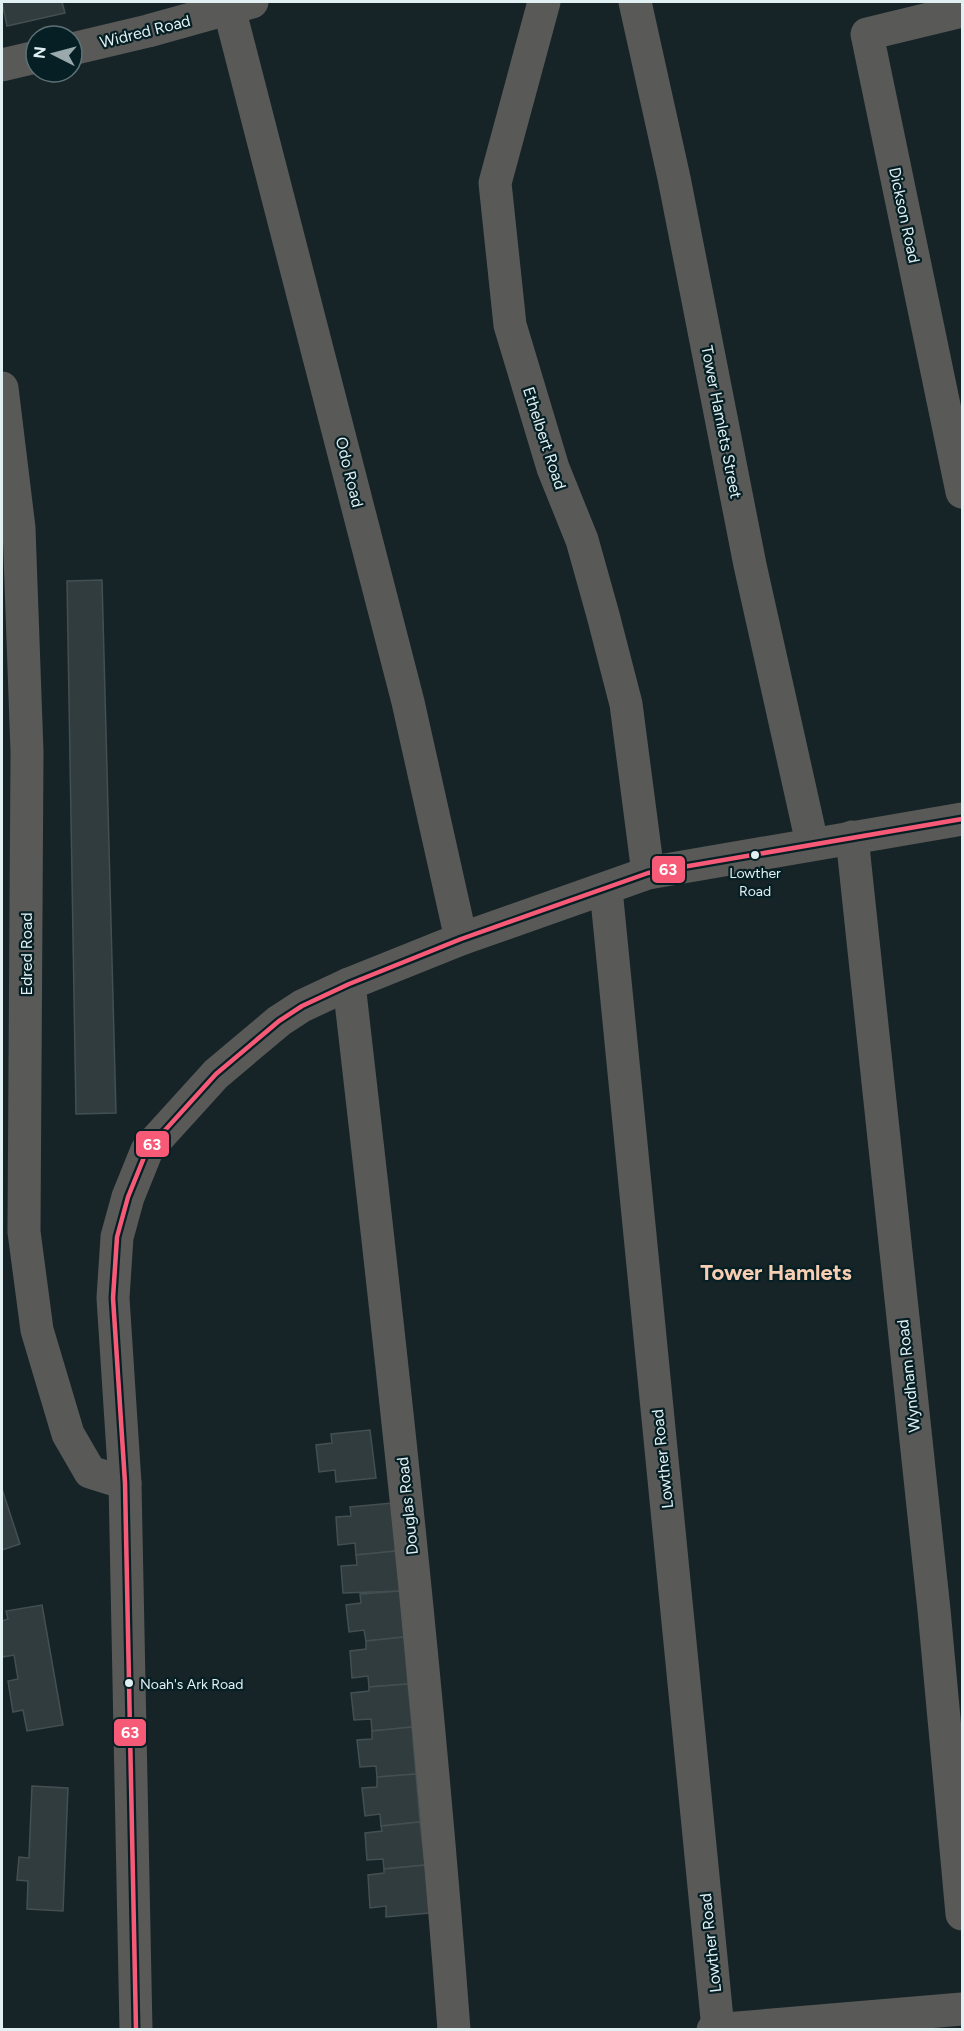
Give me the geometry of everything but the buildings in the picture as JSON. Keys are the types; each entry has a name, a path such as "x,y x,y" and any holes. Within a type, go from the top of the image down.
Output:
{"street":[{"name":"Ethelbert Road","path":"544,2 495,183 510,325 553,468 582,540 626,704 648,873"},
{"name":"Tower Hamlets Street","path":"635,2 676,190 750,565 812,843"},
{"name":"Widred Road","path":"84,46 240,5"},
{"name":"Odo Road","path":"240,5 405,690 461,939"},
{"name":"Dickson Road","path":"963,11 867,34 963,492"},
{"path":"2,65 24,60"},
{"name":"Edred Road","path":"2,388 19,528 27,752 24,1232 37,1330 68,1434 90,1472 125,1483"},
{"path":"136,2030 125,1483 113,1298 117,1237 128,1197 147,1150 216,1074 279,1021 302,1006 349,984 461,939 648,873 812,843 963,819"},
{"name":"Wyndham Road","path":"852,837 963,1914"},
{"name":"Lowther Road","path":"606,889 718,2029"},
{"name":"Douglas Road","path":"349,984 389,1331 435,1779 454,2030"},
{"path":"713,2030 810,2025 963,2009"}],"transit line":[{"name":"63","path":"136,2030 125,1483 113,1298 117,1237 128,1197 147,1150 216,1074 279,1021 302,1006 349,984 461,939 648,873 962,819"}],"place":[{"name":"Lowther Road","path":"755,855"},
{"name":"Noah's Ark Road","path":"129,1683"}],"district":[{"name":"Tower Hamlets","path":"776,1272"}]}
